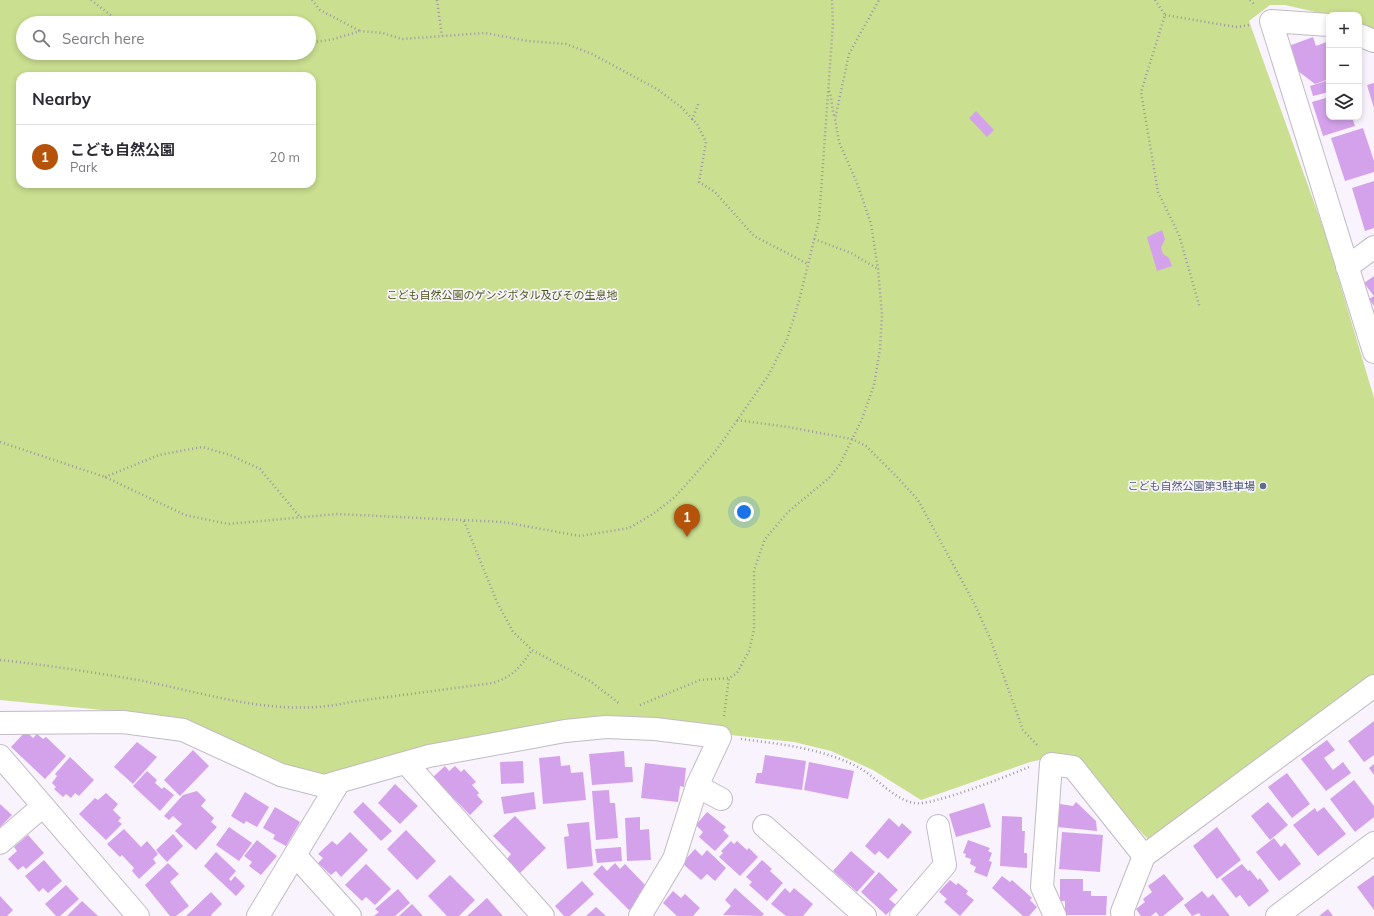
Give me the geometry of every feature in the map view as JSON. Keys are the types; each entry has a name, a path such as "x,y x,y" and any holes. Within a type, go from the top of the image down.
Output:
{"street":[{"path":"1326,25 1271,21 1374,352"},
{"path":"1362,36 1374,41"},
{"path":"1347,267 1374,247"},
{"path":"1123,916 1122,912 1144,856 1374,686"},
{"path":"0,723 123,722 183,730 281,775 324,786 429,756 550,734 606,727 655,729 720,737 697,786 674,859 640,916"},
{"path":"0,756 138,916"},
{"path":"406,762 543,916"},
{"path":"1055,916 1042,887 1051,764 1073,767 1144,856"},
{"path":"258,916 339,782"},
{"path":"697,786 721,799"},
{"path":"0,843 43,806"},
{"path":"764,826 865,916"},
{"path":"901,916 945,865 938,826"},
{"path":"1277,916 1374,843"},
{"path":"296,854 350,916"}],"path":[{"path":"91,0 112,16"},
{"path":"312,0 320,10 360,31"},
{"path":"437,0 442,36"},
{"path":"0,442 105,477 185,515 228,524 337,514 503,522 580,536 629,528 653,514 675,497 715,452 768,376 787,339 808,264 818,220 833,23 832,0"},
{"path":"835,119 849,54 880,0"},
{"path":"1154,0 1165,15 1236,27 1271,21"},
{"path":"1165,15 1141,92 1158,192 1179,235 1200,308"},
{"path":"316,42 334,39 360,31 383,33 402,39 485,32 528,41 566,44 592,54 657,89 681,107 697,124 706,142 699,182 715,192 754,236 808,264"},
{"path":"635,708 700,680 729,678 737,673 749,652 754,630 754,570 765,539 788,512 829,478 839,466 862,419 874,385 880,349 882,315 878,269 871,224 857,183 839,142 835,119 832,112 833,99 828,91"},
{"path":"692,120 699,102"},
{"path":"814,239 851,253 878,269"},
{"path":"720,737 780,744 833,755 858,766 900,797 915,804 932,801 998,781 1031,766 1051,764 1052,750 1040,748 1023,730 990,638 973,601 918,500 880,459 866,446 852,439 788,427 737,420"},
{"path":"105,477 159,455 202,447 230,455 260,468 300,517"},
{"path":"464,521 486,577 513,632 532,650 590,681 622,706"},
{"path":"0,660 138,680 244,703 288,707 330,707 350,702 493,683 506,679 516,671 532,650"},
{"path":"725,706 729,678"}],"green space":[{"name":"こども自然公園のゲンジボタル及びその生息地","path":"0,0 1374,0 1374,30 1362,25 1362,12 1326,12 1326,14 1285,5 1270,5 1249,21 1325,233 1374,398 1374,675 1149,840 1068,759 1053,757 1030,762 921,800 873,770 831,751 794,742 695,731 561,720 406,754 314,777 175,717 0,700"}],"building":[{"path":"1313,37 1316,46 1326,42 1326,80 1315,84 1294,68 1286,47"},
{"path":"1326,81 1326,93 1313,96 1310,86"},
{"path":"1374,83 1374,108 1367,85"},
{"path":"1326,98 1326,120 1353,120 1355,126 1323,136 1312,102"},
{"path":"976,111 994,130 987,137 969,118"},
{"path":"1363,128 1374,161 1374,172 1345,181 1331,138"},
{"path":"1374,181 1374,228 1365,231 1352,188"},
{"path":"1162,230 1165,239 1161,248 1163,254 1169,258 1172,266 1157,271 1147,237"},
{"path":"1374,276 1374,296 1364,283"},
{"path":"1374,296 1374,306 1369,299"},
{"path":"1374,721 1374,755 1364,762 1348,741"},
{"path":"26,731 33,738 37,734 43,739 46,737 66,756 45,779 11,747"},
{"path":"1327,740 1335,750 1324,758 1333,770 1343,762 1351,773 1326,791 1301,759"},
{"path":"137,742 157,757 133,784 114,767"},
{"path":"193,750 209,766 180,796 164,780"},
{"path":"624,751 625,767 632,767 633,782 592,785 589,754"},
{"path":"765,755 806,761 802,790 755,783 757,773 762,773"},
{"path":"560,756 561,766 570,765 571,773 583,772 586,800 543,804 539,758"},
{"path":"70,757 94,780 79,796 75,793 71,798 66,794 63,797 54,789 56,787 52,783 57,776 55,774"},
{"path":"523,761 524,783 501,784 500,762"},
{"path":"809,762 854,771 848,799 804,790"},
{"path":"645,763 686,768 684,787 680,786 678,802 641,798"},
{"path":"1374,764 1374,775 1369,768"},
{"path":"445,766 449,771 455,766 461,772 464,769 476,782 472,785 479,793 477,795 483,802 470,815 433,777"},
{"path":"147,771 157,780 155,783 162,789 164,787 174,795 160,811 133,786"},
{"path":"1287,773 1310,804 1292,818 1268,787"},
{"path":"1354,780 1374,806 1374,817 1355,832 1330,799"},
{"path":"395,784 418,806 400,824 378,803"},
{"path":"609,790 610,803 615,803 618,838 596,840 592,791"},
{"path":"197,791 206,800 201,806 214,818 211,822 217,827 196,850 175,831 182,824 173,816 169,820 164,816 183,795"},
{"path":"245,792 269,807 257,827 246,821 244,824 231,816"},
{"path":"534,792 536,809 504,814 501,797"},
{"path":"106,793 118,804 113,810 121,818 118,821 122,824 106,840 79,814 95,798 98,800"},
{"path":"363,802 392,831 381,841 353,812"},
{"path":"1076,802 1096,821 1097,831 1057,827 1060,804 1073,806"},
{"path":"1268,802 1288,825 1270,840 1251,816"},
{"path":"984,803 991,827 956,837 949,814"},
{"path":"0,804 12,815 0,827"},
{"path":"275,807 300,822 286,846 273,839 275,835 263,828"},
{"path":"1324,807 1346,834 1318,856 1293,825 1315,808 1317,812"},
{"path":"707,812 726,827 723,830 729,836 715,851 699,837 703,832 696,825"},
{"path":"515,816 546,848 520,873 507,859 511,854 493,836"},
{"path":"1002,816 1022,817 1022,831 1025,831 1024,853 1027,853 1027,868 1000,866"},
{"path":"640,817 640,830 649,829 651,860 627,861 625,818"},
{"path":"889,818 899,827 902,823 912,832 888,859 879,851 875,855 865,846"},
{"path":"589,822 593,866 567,869 564,837 569,836 567,824"},
{"path":"229,827 252,843 239,861 216,845"},
{"path":"1217,827 1241,860 1217,879 1193,846"},
{"path":"124,829 141,847 147,841 158,854 153,859 156,863 139,879 132,871 134,868 122,855 120,857 107,844"},
{"path":"406,830 436,861 417,880 387,849"},
{"path":"350,832 368,850 341,877 336,871 331,875 318,863 323,858 318,854 332,841 337,845"},
{"path":"1062,832 1103,835 1100,872 1059,869"},
{"path":"173,834 183,846 167,862 156,850"},
{"path":"28,835 44,853 26,869 23,866 18,870 8,859 17,851 14,847"},
{"path":"1274,838 1281,847 1285,843 1301,864 1279,881 1256,852"},
{"path":"257,840 277,856 261,875 249,866 252,862 244,856"},
{"path":"968,840 990,848 988,851 992,853 989,861 992,862 987,877 974,872 976,867 970,864 971,859 965,857 966,854 963,853"},
{"path":"731,841 734,844 737,841 747,850 749,848 758,857 740,876 719,857 723,853 721,851"},
{"path":"621,847 622,861 597,863 595,849"},
{"path":"695,849 702,856 707,850 726,868 715,881 707,874 701,880 682,863"},
{"path":"851,851 875,872 857,892 833,871"},
{"path":"216,852 236,871 229,879 231,881 235,876 245,886 236,896 204,866"},
{"path":"44,860 62,881 48,893 43,888 39,892 25,876"},
{"path":"762,860 772,869 770,871 783,883 767,901 749,885 752,882 746,877"},
{"path":"168,863 179,874 170,882 189,906 176,916 170,916 145,885"},
{"path":"615,863 620,869 625,864 647,887 638,895 641,898 629,910 593,874 602,865 607,871"},
{"path":"366,864 391,889 375,905 366,897 362,901 345,885"},
{"path":"1242,864 1248,871 1250,870 1258,880 1260,878 1269,891 1249,907 1240,895 1236,898 1221,879"},
{"path":"879,872 898,890 889,899 896,905 886,915 861,892"},
{"path":"1164,874 1184,899 1163,916 1159,916 1156,912 1151,916 1141,916 1136,909 1145,902 1143,899 1152,892 1148,886"},
{"path":"450,875 475,900 459,916 447,916 428,896"},
{"path":"1374,875 1374,910 1357,887"},
{"path":"1002,876 1010,882 1012,880 1032,898 1030,900 1037,907 1029,916 1023,916 992,888"},
{"path":"1060,879 1083,879 1083,891 1091,891 1091,896 1107,896 1106,915 1065,915 1065,901 1060,901"},
{"path":"950,880 956,885 958,883 968,891 966,894 974,900 960,916 944,902 947,899 939,892"},
{"path":"582,881 594,894 570,916 564,916 555,906"},
{"path":"66,885 79,899 60,916 56,916 45,904"},
{"path":"735,888 764,914 762,916 723,915 731,906 725,900"},
{"path":"785,888 790,893 794,888 813,904 803,916 786,916 771,904"},
{"path":"398,889 410,903 395,916 374,916 379,912 375,909"},
{"path":"673,891 681,898 685,894 700,908 693,916 677,916 663,903"},
{"path":"1202,891 1208,898 1213,894 1230,916 1201,916 1199,913 1192,916 1184,905"},
{"path":"211,892 222,904 211,915 212,916 186,916"},
{"path":"0,896 13,910 7,916 0,916"},
{"path":"487,898 503,916 467,916"},
{"path":"82,901 98,916 67,916"},
{"path":"412,904 423,916 399,916"},
{"path":"596,907 606,916 586,916"},
{"path":"1328,909 1333,916 1319,916"}],"place":[{"name":"こども自然公園第3駐車場","path":"1263,486"},
{"name":"こども自然公園","path":"687,537"}]}
